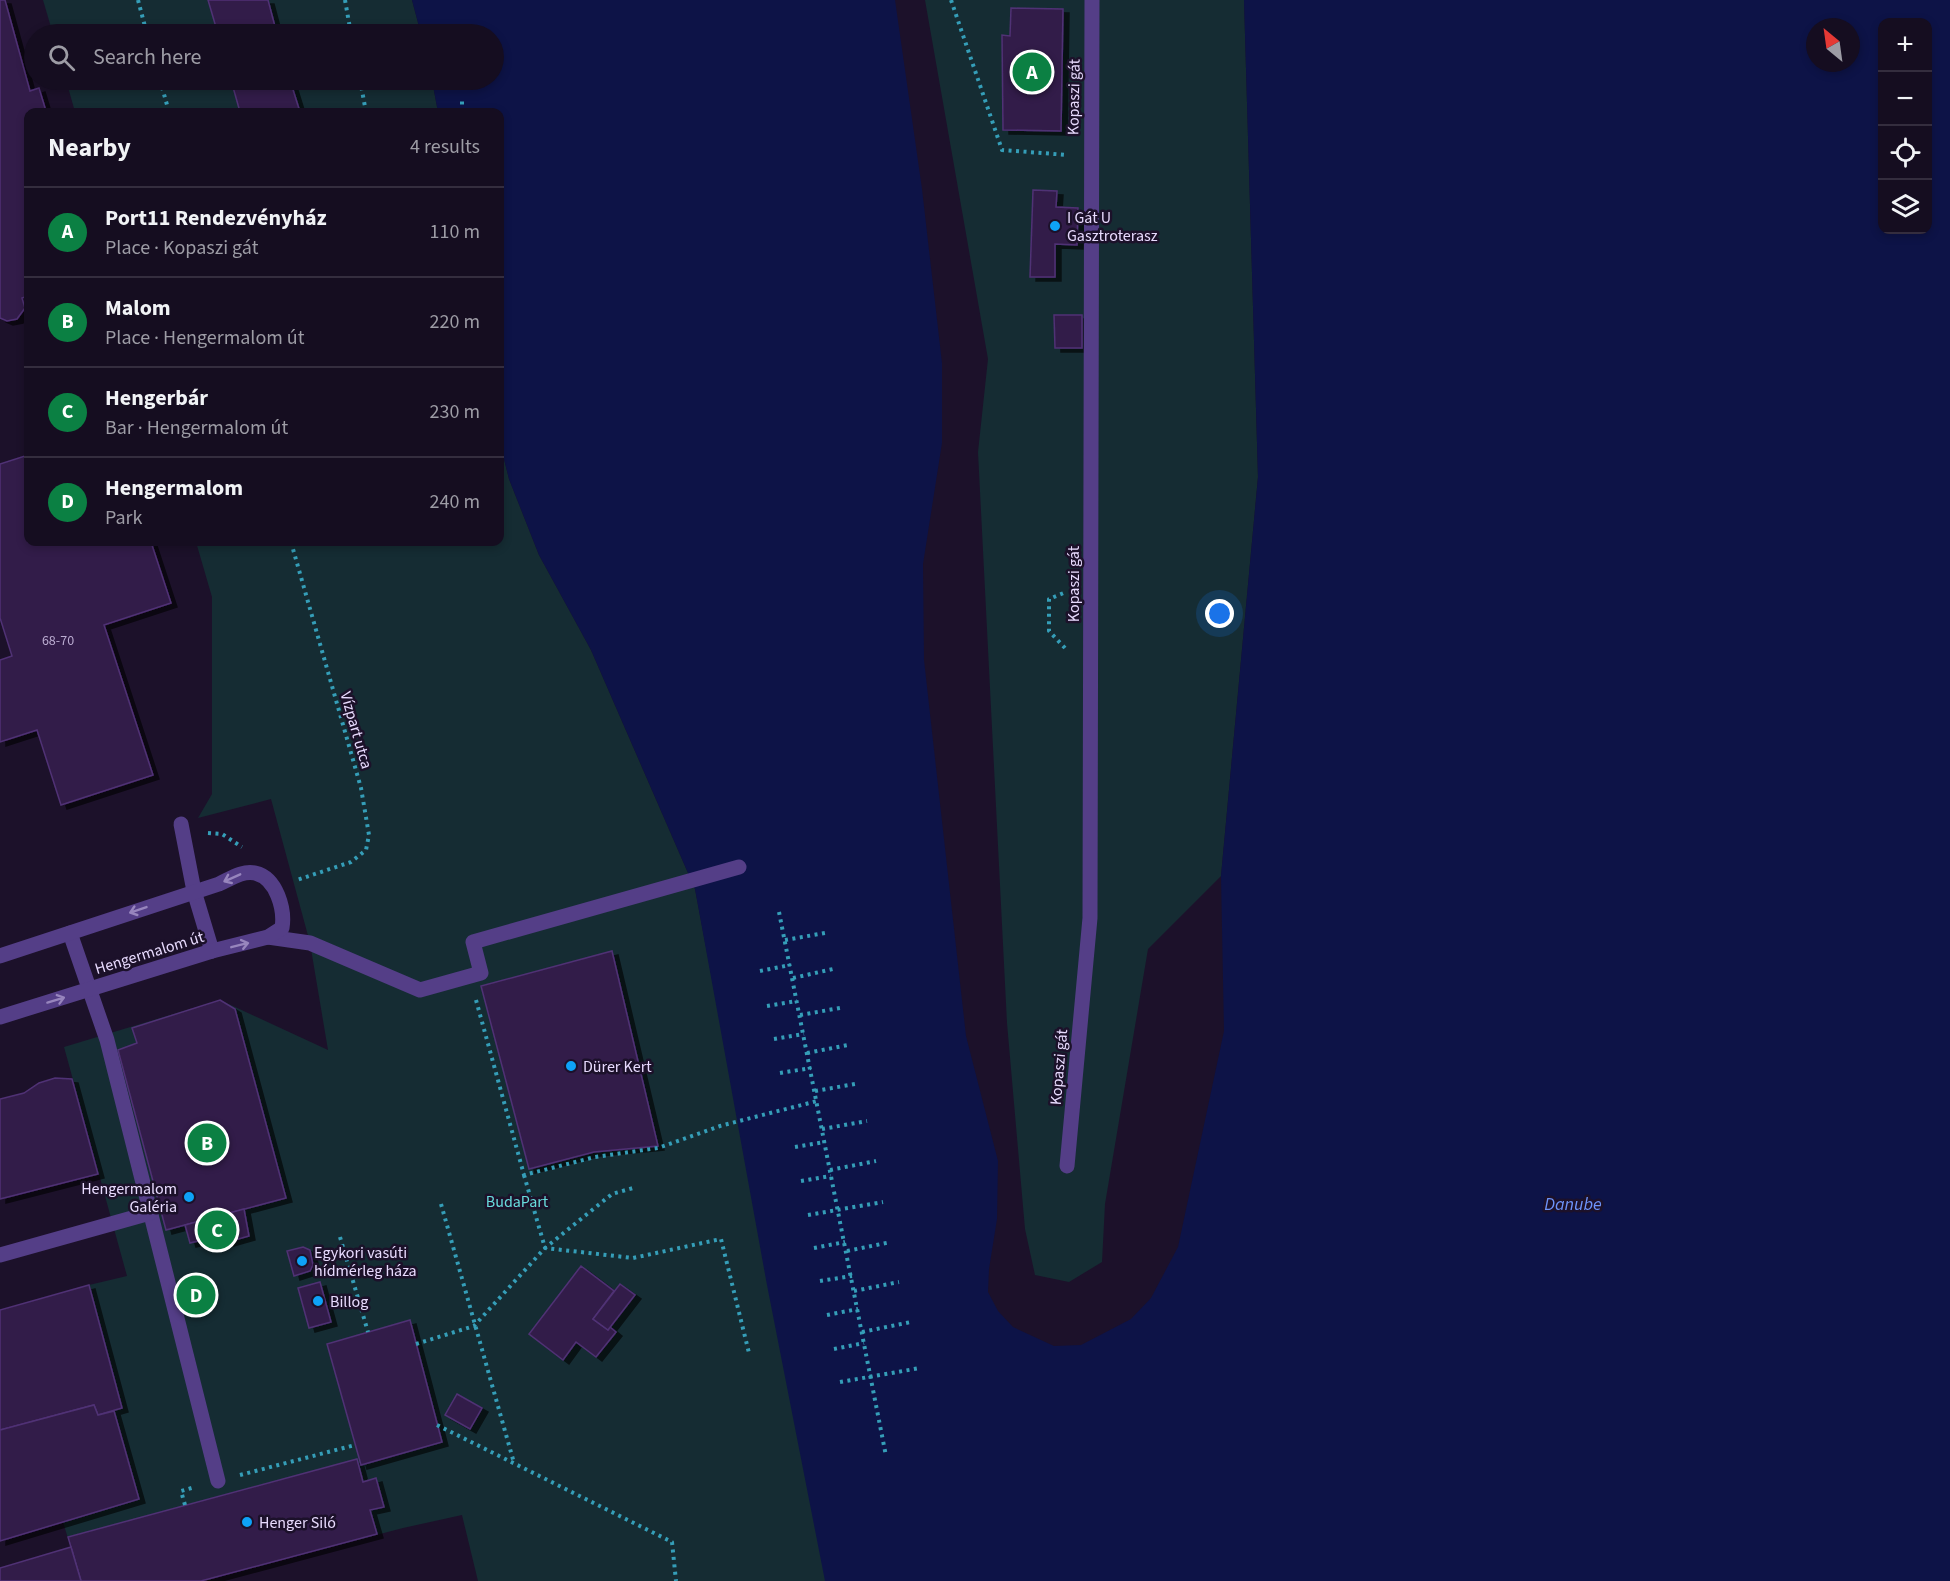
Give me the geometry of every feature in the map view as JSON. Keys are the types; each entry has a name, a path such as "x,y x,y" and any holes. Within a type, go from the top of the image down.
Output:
{"street":[{"name":"Kopaszi gát","path":"1067,1166 1090,918 1092,0"},
{"path":"181,824 194,891 212,951"},
{"name":"Hengermalom út","path":"0,1017 212,951 268,937 310,943 420,990 481,973 473,942 740,867"},
{"path":"0,956 239,874 255,873 269,882 276,892 284,917 282,928 268,937"},
{"path":"70,933 107,1040 218,1481"},
{"path":"0,1254 150,1213"}],"path":[{"path":"138,0 144,24"},
{"path":"345,0 349,24"},
{"path":"951,0 1002,150 1091,156"},
{"path":"163,90 169,108"},
{"path":"362,90 365,108"},
{"path":"462,99 462,108"},
{"name":"Vízpart utca","path":"292,546 361,788 369,835 366,850 351,862 294,881"},
{"path":"779,912 886,1456"},
{"path":"785,940 825,933"},
{"path":"760,971 790,965"},
{"path":"792,978 833,969"},
{"path":"474,990 545,1248"},
{"path":"767,1006 797,1001"},
{"path":"800,1016 840,1008"},
{"path":"774,1039 804,1034"},
{"path":"807,1053 848,1046"},
{"path":"780,1073 811,1068"},
{"path":"815,1091 855,1084"},
{"path":"524,1176 595,1157 658,1148 720,1126 817,1101"},
{"path":"822,1129 867,1121"},
{"path":"795,1147 825,1142"},
{"path":"830,1170 876,1161"},
{"path":"801,1181 831,1176"},
{"path":"416,1344 474,1326 545,1248 612,1194 633,1188"},
{"path":"808,1215 883,1202"},
{"path":"441,1204 514,1463"},
{"path":"340,1237 368,1332"},
{"path":"545,1248 633,1258 721,1239 749,1353"},
{"path":"814,1248 845,1242"},
{"path":"847,1251 891,1242"},
{"path":"820,1281 852,1276"},
{"path":"854,1291 899,1282"},
{"path":"827,1315 858,1309"},
{"path":"862,1332 911,1322"},
{"path":"834,1348 864,1343"},
{"path":"840,1382 920,1368"},
{"path":"437,1425 672,1542 676,1581"},
{"path":"218,1481 355,1445"}],"green space":[{"path":"43,0 412,0 418,24 50,24"},
{"path":"925,0 1244,0 1258,477 1221,876 1148,949 1105,1204 1102,1262 1069,1282 1035,1275 1025,1229 1007,1023 978,452 988,359"},
{"path":"69,90 434,90 437,108 74,108"},
{"name":"BudaPart","path":"504,459 509,479 539,555 591,650 695,889 826,1581 478,1581 462,1515 403,1528 201,1581 81,1581 63,1522 138,1499 114,1411 122,1407 89,1285 127,1276 64,1047 220,1000 328,1050 310,943 271,799 198,818 212,794 212,597 197,546 504,546"}],"water":[{"name":"Danube","path":"412,0 895,0 922,189 942,363 942,443 923,564 924,660 966,1036 998,1161 997,1219 989,1269 988,1292 998,1311 1013,1327 1054,1346 1081,1345 1131,1319 1151,1298 1178,1247 1224,1031 1221,876 1258,477 1244,0 1950,0 1950,1581 825,1581 767,1285 695,889 591,650 539,555 509,479 504,459 504,108 437,108 434,90 504,90 504,24 418,24"}],"building":[{"path":"0,0 5,0 24,69 24,90 40,90 45,108 24,108 24,297 22,298 24,309 17,319 7,321 0,318"},
{"path":"208,0 268,0 274,24 215,24"},
{"path":"1011,8 1063,9 1061,131 1003,130 1002,35 1010,36"},
{"path":"234,90 293,90 299,108 239,108"},
{"name":"I Gát U Gasztroterasz","path":"1033,190 1057,191 1056,207 1078,208 1077,245 1055,244 1055,277 1030,277"},
{"path":"1054,315 1082,315 1082,348 1055,348"},
{"path":"24,456 24,546 152,546 171,603 104,625 153,775 61,805 37,730 0,742 0,660 12,656 0,618 0,464"},
{"name":"Dürer Kert","path":"612,951 658,1146 594,1152 529,1169 481,986"},
{"path":"220,1000 235,1009 286,1198 166,1230 118,1050 137,1043 132,1028"},
{"path":"55,1078 72,1079 98,1174 0,1199 0,1099 24,1093 39,1083"},
{"path":"244,1209 249,1236 217,1245 214,1237 190,1243 185,1225"},
{"path":"303,1247 310,1250 313,1265 310,1271 294,1276 287,1251"},
{"path":"581,1266 614,1291 593,1319 608,1330 610,1327 616,1332 596,1357 576,1342 563,1360 529,1334"},
{"path":"320,1282 331,1322 309,1328 298,1288"},
{"path":"620,1284 635,1295 608,1330 593,1319"},
{"path":"89,1285 122,1408 98,1415 94,1405 0,1430 0,1310"},
{"path":"410,1320 442,1442 361,1465 327,1344"},
{"path":"457,1394 482,1408 470,1429 445,1415"},
{"path":"94,1405 98,1415 114,1411 139,1499 0,1541 0,1430"},
{"name":"Henger Siló","path":"357,1459 363,1482 376,1478 384,1507 370,1510 377,1534 201,1581 81,1581 68,1537"},
{"path":"71,1547 81,1581 0,1581 0,1568"}],"place":[{"name":"Port11 Rendezvényház","path":"1032,72"},
{"name":"I Gát U Gasztroterasz","path":"1055,226"},
{"name":"Dürer Kert","path":"571,1066"},
{"name":"Malom","path":"207,1143"},
{"name":"Hengermalom Galéria","path":"189,1197"},
{"name":"Hengerbár","path":"217,1230"},
{"name":"Egykori vasúti hídmérleg háza","path":"302,1261"},
{"name":"Hengermalom","path":"196,1295"},
{"name":"Billog","path":"318,1301"},
{"name":"Henger Siló","path":"247,1522"}]}
